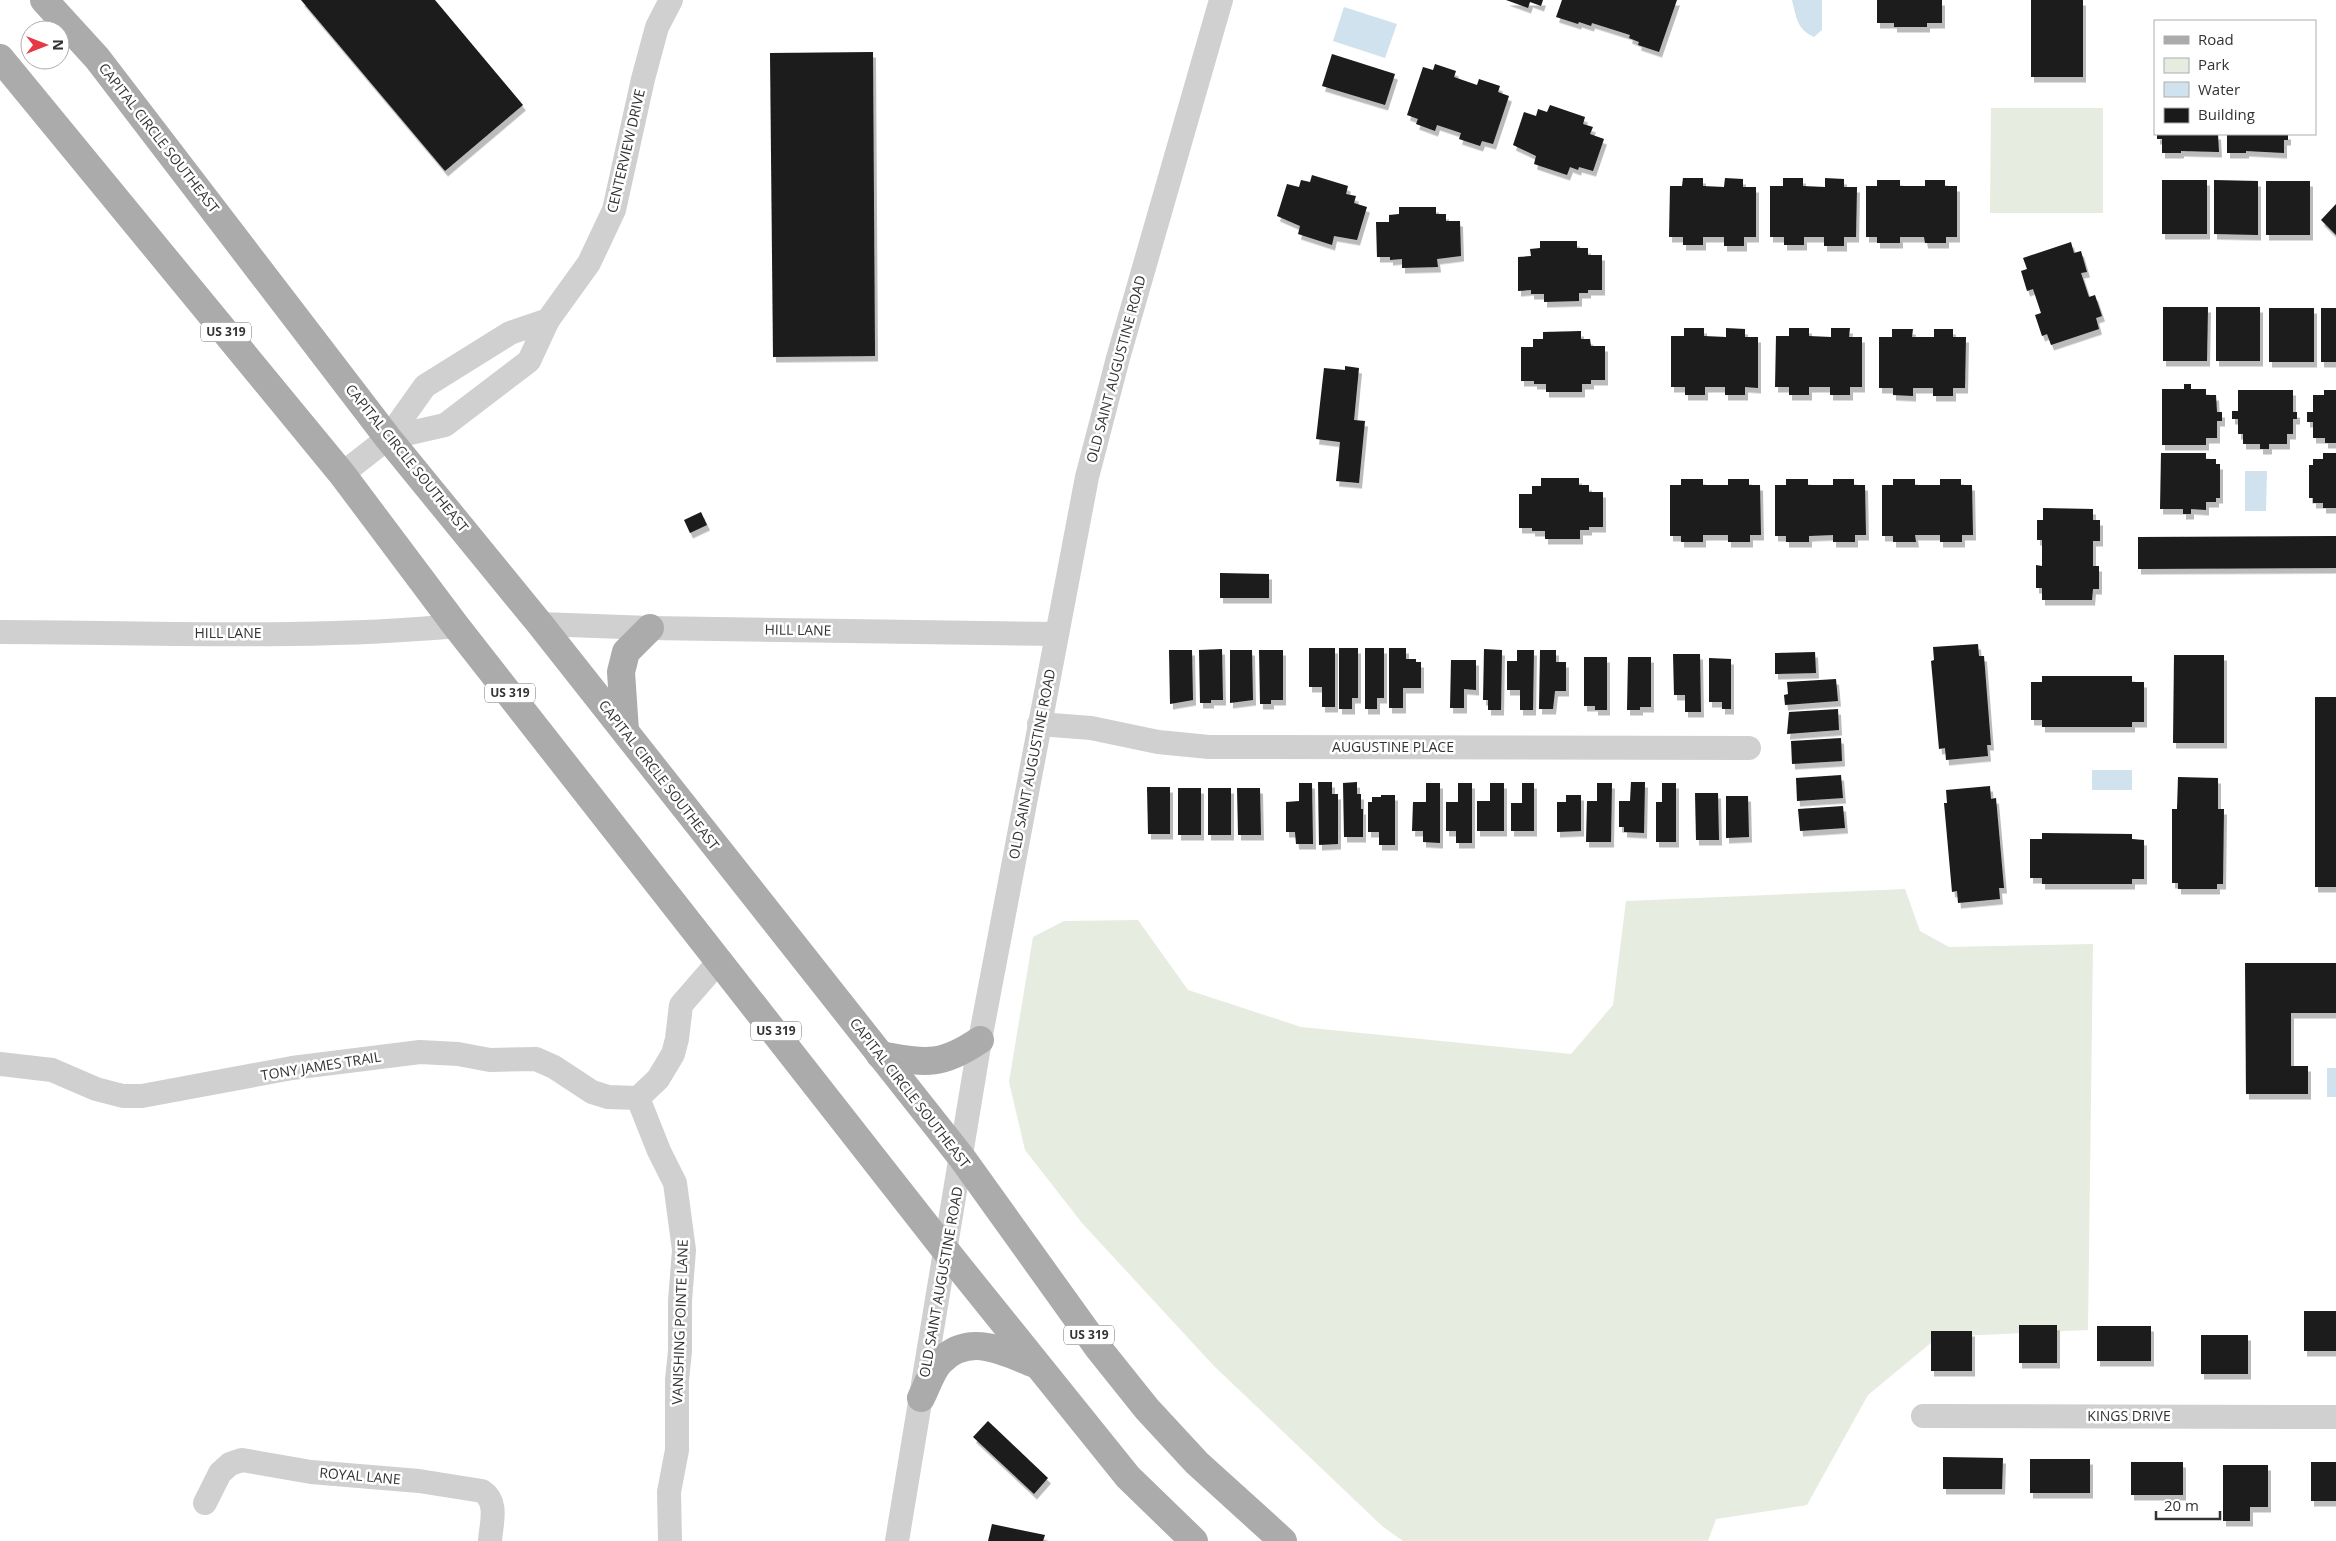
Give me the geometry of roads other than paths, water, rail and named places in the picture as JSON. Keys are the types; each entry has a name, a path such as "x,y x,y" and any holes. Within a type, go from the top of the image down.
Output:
{"main road":[{"name":"CAPITAL CIRCLE SOUTHEAST","path":"44,0 102,66 388,438 540,624 962,1158 1099,1349 1147,1409 1197,1463 1283,1541"},
{"name":"US 319","path":"0,58 342,474 456,626 720,960 946,1251 1128,1478 1194,1541"},
{"path":"625,731 621,672 626,652 650,628"},
{"path":"880,1055 912,1061 934,1062 958,1055 980,1040"},
{"path":"921,1398 940,1361 965,1347 983,1345 1037,1364"}],"street":[{"name":"CENTERVIEW DRIVE","path":"388,438 445,425 529,361 548,320 589,263 614,210 643,79 657,28 671,0"},
{"name":"OLD SAINT AUGUSTINE ROAD","path":"897,1541 962,1158 980,1040 1087,477 1124,339 1221,0"},
{"name":"CENTERVIEW DRIVE","path":"342,474 388,438 425,386 510,333 548,320"},
{"name":"HILL LANE","path":"540,624 650,628 1056,634"},
{"name":"HILL LANE","path":"0,632 249,634 415,630 456,626"},
{"name":"AUGUSTINE PLACE","path":"1039,724 1091,728 1158,742 1209,747 1749,748"},
{"path":"638,1098 658,1079 672,1054 678,1039 681,1005 720,960"},
{"name":"TONY JAMES TRAIL","path":"0,1064 52,1070 96,1089 123,1096 142,1096 332,1062 420,1052 458,1054 490,1060 536,1059 554,1067 592,1092 608,1097 638,1098"},
{"name":"VANISHING POINTE LANE","path":"638,1098 659,1151 675,1183 684,1250 677,1380 677,1450 669,1492 670,1541"},
{"name":"KINGS DRIVE","path":"1923,1416 2336,1417"},
{"name":"ROYAL LANE","path":"205,1503 220,1473 230,1464 242,1460 311,1472 419,1481 482,1491 490,1496 493,1503 490,1541"}],"water":[{"path":"1792,0 1822,0 1822,30 1814,37 1804,31 1801,26 1796,17"},
{"path":"1344,7 1397,24 1385,58 1333,41"},
{"path":"2245,471 2267,471 2266,511 2245,511"},
{"path":"2092,770 2132,770 2132,790 2092,790"},
{"path":"2327,1068 2336,1068 2336,1097 2327,1097"}]}
